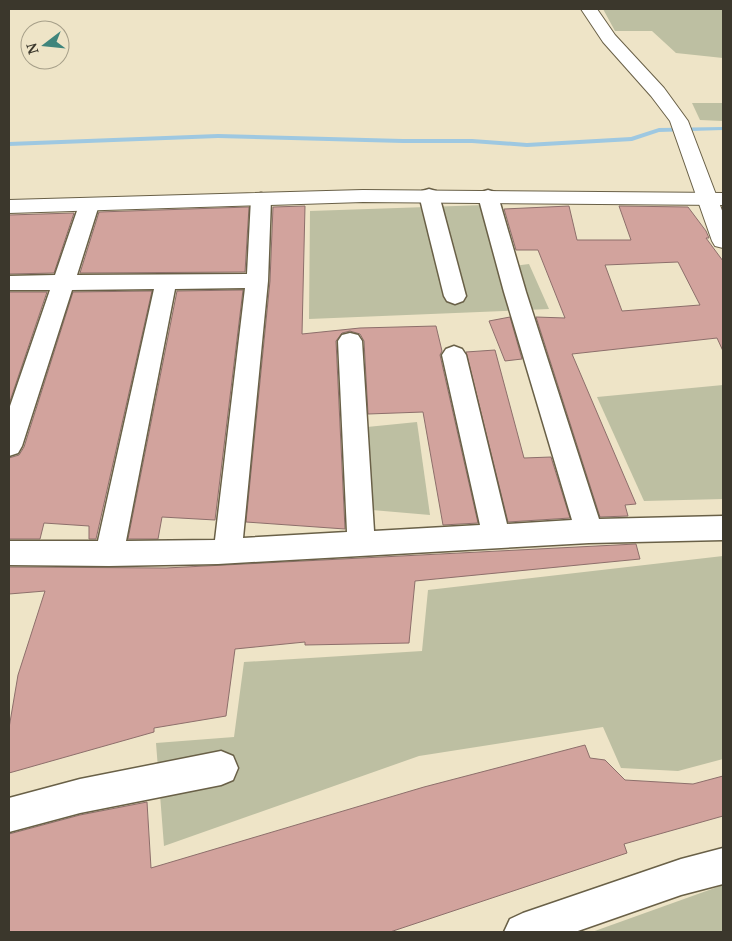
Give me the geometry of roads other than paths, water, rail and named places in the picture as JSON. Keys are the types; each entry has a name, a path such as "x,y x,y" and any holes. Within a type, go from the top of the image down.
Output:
{"main road":[{"path":"589,9 614,46 670,106 679,121 710,192 723,241"},
{"path":"9,207 429,195 488,196 710,192"}],"street":[{"path":"429,195 455,296"},
{"path":"488,196 515,292 589,531"},
{"path":"228,551 257,281 261,199"},
{"path":"9,446 89,205"},
{"path":"9,283 257,281"},
{"path":"109,554 166,282"},
{"path":"350,341 361,543"},
{"path":"454,355 496,536"},
{"path":"9,553 109,554 228,551 589,531 723,528"},
{"path":"9,814 80,796 221,768"},
{"path":"522,932 723,866"}],"waterway":[{"path":"9,144 218,136 472,141 527,145 632,139 659,130 723,129"}]}
